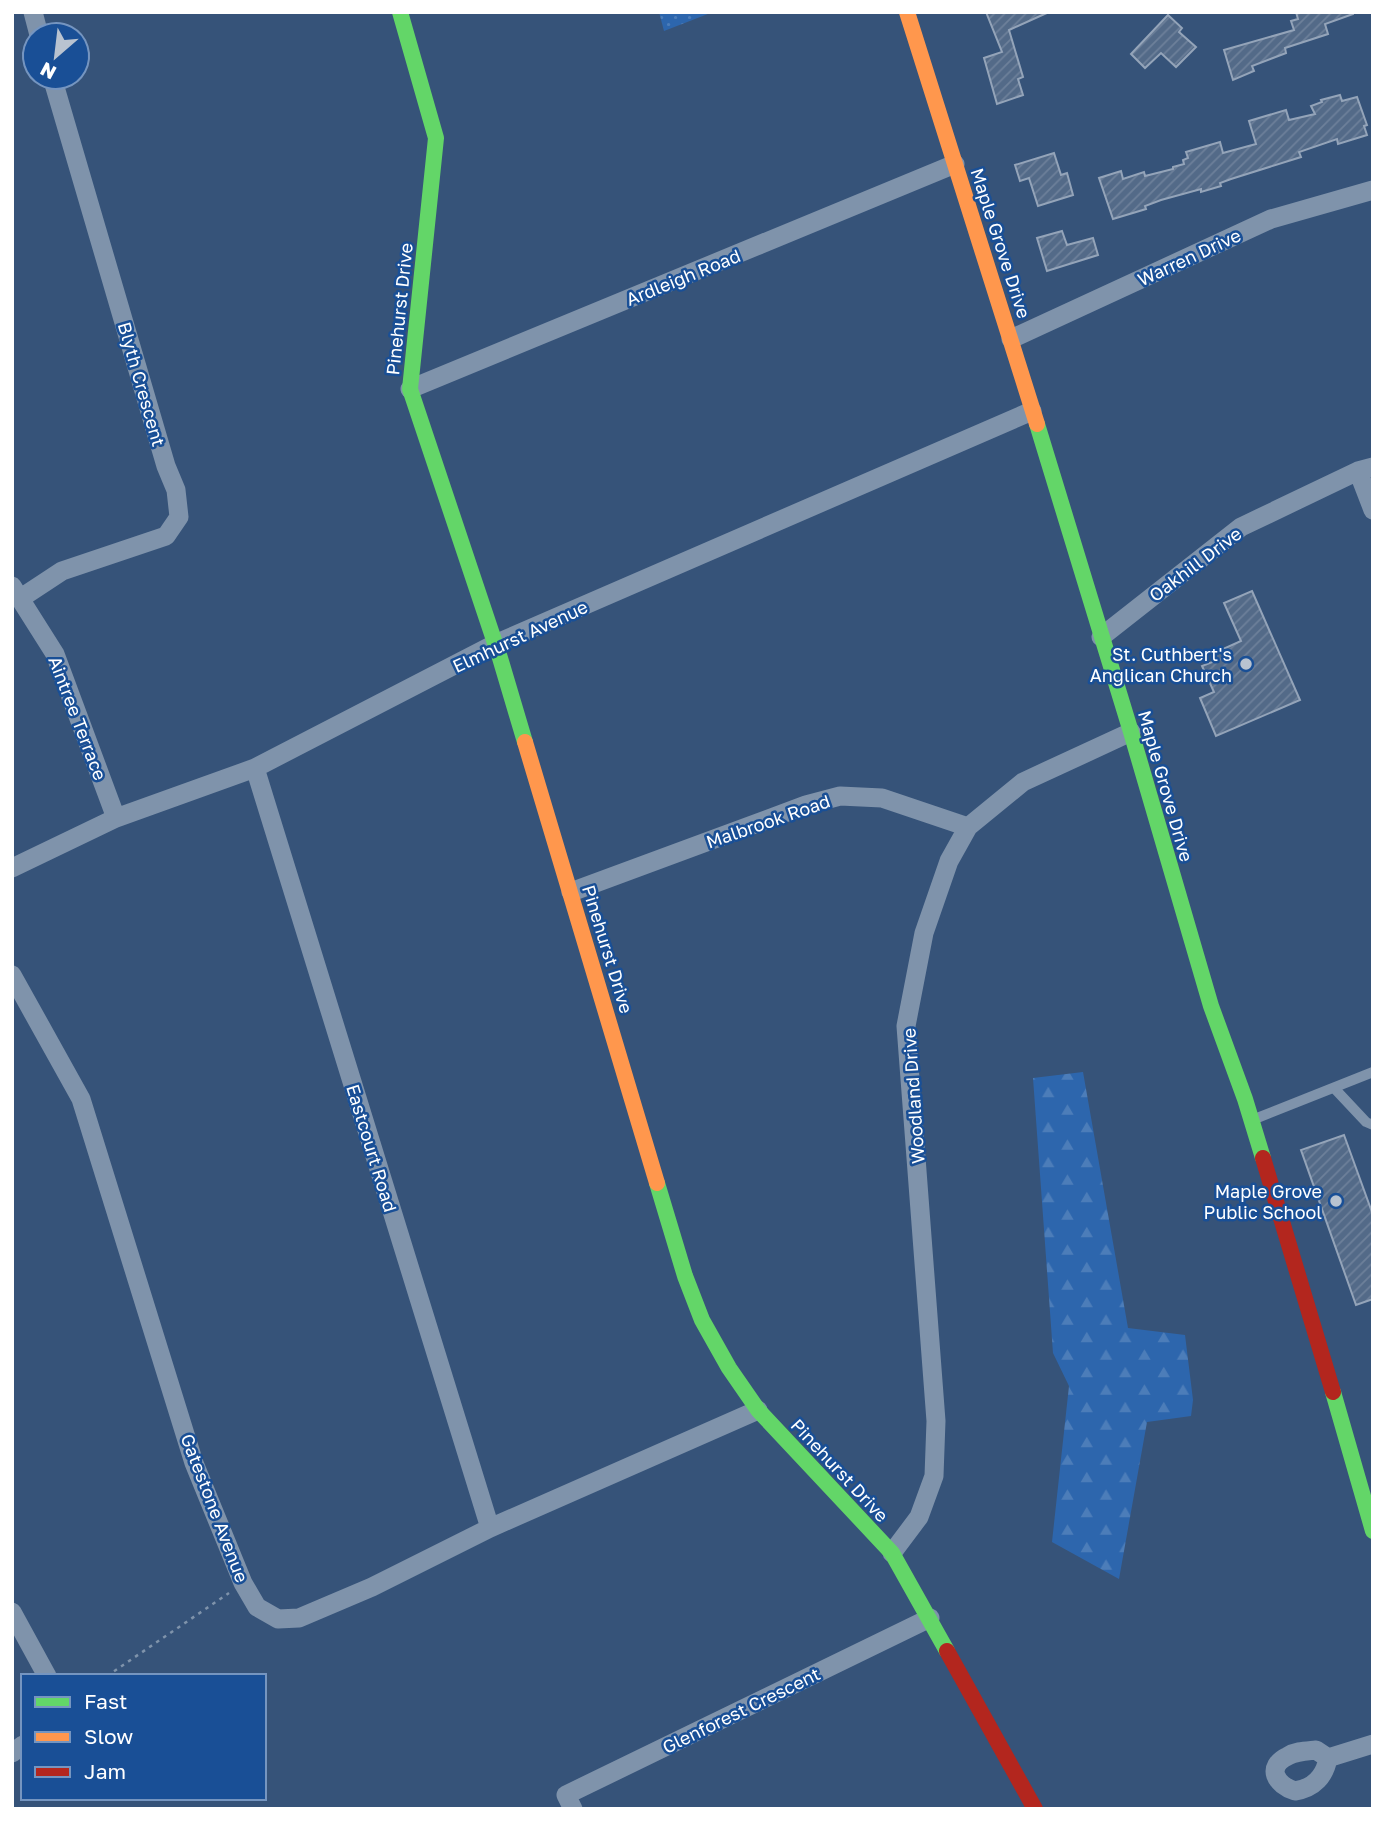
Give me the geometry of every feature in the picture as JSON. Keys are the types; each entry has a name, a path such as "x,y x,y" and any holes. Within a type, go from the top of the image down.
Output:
{"street":[{"name":"Pinehurst Drive","path":"400,12 436,138 410,389 495,644 685,1276 702,1320 758,1410 892,1553 1035,1809"},
{"name":"Maple Grove Drive","path":"907,12 1011,339 1211,1006 1251,1120 1373,1531"},
{"name":"Blyth Crescent","path":"17,592 62,571 166,536 180,517 176,491 162,453 56,91"},
{"name":"Ardleigh Road","path":"410,389 955,164"},
{"name":"Warren Drive","path":"1011,339 1271,219 1373,190"},
{"name":"Elmhurst Avenue","path":"12,868 116,818 255,768 495,644 1032,411"},
{"name":"Oakhill Drive","path":"1101,637 1241,527 1365,469"},
{"path":"1365,469 1373,510"},
{"name":"Aintree Terrace","path":"17,592 55,654 116,818"},
{"name":"Woodland Drive","path":"892,1553 919,1517 934,1476 936,1421 906,1026 924,933 949,861 968,827 1023,782 1131,732"},
{"name":"Eastcourt Road","path":"255,768 489,1528"},
{"name":"Malbrook Road","path":"571,892 806,804 839,796 882,798 968,827"},
{"name":"Gatestone Avenue","path":"12,975 81,1099 194,1463 243,1583 257,1607 278,1619 299,1618 372,1587 489,1528 758,1410"},
{"path":"12,1612 46,1674"},
{"name":"Glenforest Crescent","path":"573,1809 566,1795 930,1618"},
{"path":"1328,1758 1373,1744"}],"lane":[{"path":"1251,1120 1373,1072"},
{"path":"1335,1089 1366,1122 1373,1125"}],"path":[{"path":"110,1674 243,1583"}],"green space":[{"path":"659,12 713,12 664,31"},
{"path":"1083,1072 1128,1328 1185,1335 1193,1400 1191,1416 1147,1422 1119,1579 1052,1542 1069,1386 1053,1353 1033,1078"}],"building":[{"path":"986,12 1049,12 1009,30 1023,77 1018,79 1023,95 997,104 984,58 1002,52"},
{"path":"1296,12 1353,14 1325,24 1328,34 1285,48 1286,53 1252,66 1254,71 1233,80 1224,50 1294,30 1291,21 1298,19"},
{"path":"1168,15 1182,28 1179,32 1196,47 1176,67 1161,53 1145,68 1131,54"},
{"path":"1340,95 1342,101 1357,97 1367,125 1364,126 1367,135 1338,144 1337,139 1299,152 1301,157 1231,179 1220,183 1221,186 1161,200 1145,206 1146,209 1113,219 1099,178 1121,171 1123,179 1144,172 1145,176 1173,169 1184,164 1183,160 1188,158 1186,152 1220,142 1223,153 1256,144 1249,121 1286,110 1289,120 1315,114 1311,106"},
{"path":"1054,153 1061,175 1067,173 1073,195 1038,206 1029,178 1020,181 1015,165"},
{"path":"1062,231 1067,245 1093,238 1098,255 1047,271 1037,238"},
{"name":"St. Cuthbert's Anglican Church","path":"1252,591 1300,700 1216,736 1200,698 1214,692 1202,666 1215,661 1212,654 1241,641 1224,603"},
{"path":"1344,1135 1373,1215 1373,1299 1356,1305 1301,1150"}],"traffic: fast":[{"path":"400,12 436,138 410,389 500,658 525,742"},
{"path":"1037,424 1211,1006 1263,1158"},
{"path":"657,1183 685,1276 702,1320 729,1368 758,1410 892,1553 947,1651"},
{"path":"1333,1392 1373,1531"}],"traffic: slow":[{"path":"907,12 1037,424"},
{"path":"525,742 657,1183"}],"traffic: jam":[{"path":"1263,1158 1333,1392"},
{"path":"947,1651 1035,1809"}],"place":[{"name":"St. Cuthbert's Anglican Church","path":"1246,664"},
{"name":"Maple Grove Public School","path":"1336,1201"}]}
